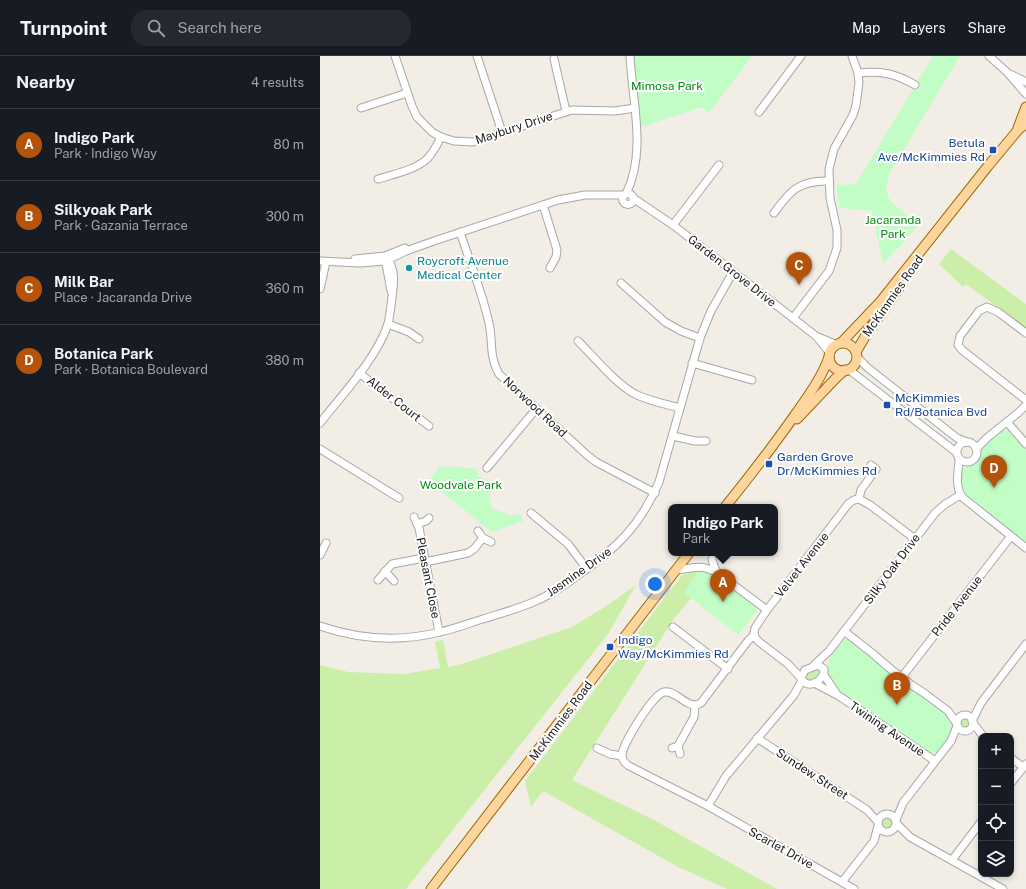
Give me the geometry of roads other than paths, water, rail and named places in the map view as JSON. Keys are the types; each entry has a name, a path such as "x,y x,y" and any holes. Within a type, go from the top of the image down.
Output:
{"main road":[{"name":"McKimmies Road","path":"1018,130 1026,106"},
{"name":"McKimmies Road","path":"839,344 881,301 1018,130 1026,123"},
{"name":"McKimmies Road","path":"856,354 869,330 927,249 930,240"},
{"path":"727,504 780,436 813,389 824,372 831,350 839,344 850,345 856,354 854,366 836,378 821,396 780,436"},
{"path":"830,355 833,366 836,369 847,370"},
{"name":"McKimmies Road","path":"432,889 687,556"}],"street":[{"name":"Maybury Drive","path":"395,56 407,93 417,117 426,128 441,137 454,142 473,142 566,111 614,111 635,108"},
{"path":"476,56 502,132"},
{"path":"320,289 323,262 360,263 386,259 460,232 543,204 572,196 584,195 628,198 637,146 637,128 630,56"},
{"path":"759,112 801,56"},
{"path":"793,318 829,271 835,257 838,239 830,203 829,169 834,149 853,115 859,93 858,73 852,56"},
{"path":"989,56 1008,73 1026,94"},
{"path":"554,59 566,111"},
{"path":"858,73 886,72 904,78 915,85"},
{"path":"1008,73 1026,82"},
{"path":"361,108 407,93"},
{"path":"378,179 410,168 422,162 432,154 441,137"},
{"path":"672,225 719,165"},
{"path":"774,213 788,194 802,184 816,181 829,181"},
{"name":"Garden Grove Drive","path":"628,198 672,225 793,318 816,336 830,355"},
{"path":"543,204 557,250 556,257 550,268"},
{"name":"Norwood Road","path":"460,232 488,318 491,355 496,368 505,380 586,455 596,462 655,493"},
{"path":"320,423 360,373 376,349 388,324 392,297 386,259"},
{"name":"Jasmine Drive","path":"320,626 347,635 370,638 412,636 439,632 530,604 552,593 611,551 637,522 655,493 673,436 700,338 711,311 721,293 735,274"},
{"path":"622,283 665,322 700,338"},
{"path":"1026,333 998,312 987,307 979,311 960,336 958,345 962,350 1026,400"},
{"path":"388,324 409,332 419,339"},
{"name":"Garden Grove Drive","path":"816,336 839,344"},
{"path":"578,341 627,389 645,398 680,408"},
{"path":"856,354 868,368 911,402 957,438 972,445 977,455 973,461 967,463 958,475"},
{"path":"692,363 752,380"},
{"path":"847,370 904,411 956,452 959,460 957,486 960,495 1026,548"},
{"name":"Alder Court","path":"360,373 428,426"},
{"path":"904,411 911,402"},
{"path":"956,452 958,446 964,442 972,445 988,437 1018,414 1026,404"},
{"path":"488,468 536,408"},
{"path":"1007,422 1026,444"},
{"path":"673,436 695,441 706,441"},
{"path":"320,449 399,498"},
{"path":"959,460 967,463"},
{"name":"Velvet Avenue","path":"695,706 701,704 747,642 754,635 755,628 767,610 849,504 854,500 859,499 861,490 876,469 871,464"},
{"name":"Silky Oak Drive","path":"811,667 829,650 939,509 960,495"},
{"path":"859,499 870,505 915,539"},
{"path":"531,513 568,544 587,569"},
{"name":"Pleasant Close","path":"429,518 426,521 416,520 439,632"},
{"path":"478,531 483,538 491,542"},
{"name":"Pride Avenue","path":"902,676 1011,536"},
{"path":"378,580 392,564 468,553 474,549 483,538"},
{"path":"320,555 326,543"},
{"path":"712,559 719,574"},
{"path":"676,570 702,566 719,574 767,610"},
{"path":"385,571 394,581"},
{"path":"673,627 728,669"},
{"path":"844,631 872,652 893,671 902,676 910,684 948,711 969,717 980,733"},
{"path":"754,635 758,641 788,664 806,684 812,684"},
{"path":"842,882 874,841 895,828 904,803 951,741 971,728 972,722 981,703 1026,644"},
{"name":"Silky Oak Drive","path":"824,672 829,650"},
{"path":"788,664 811,667 821,666 824,672 820,680 794,695"},
{"path":"708,806 726,776 794,695 803,673 811,667"},
{"name":"Twining Avenue","path":"824,672 839,696"},
{"name":"Twining Avenue","path":"812,684 839,696 935,761"},
{"path":"597,748 616,756 622,756 624,748 638,722 660,694 670,693 695,706 694,717 675,747 680,754"},
{"path":"951,741 958,719 981,703"},
{"path":"948,711 960,730 978,735"},
{"name":"Sundew Street","path":"758,738 867,810 878,824"},
{"name":"Scarlet Drive","path":"622,756 623,760 629,766 708,806 854,889"},
{"path":"1014,760 1025,766 1014,779"},
{"path":"874,841 880,817 904,803"},
{"name":"Sundew Street","path":"867,810 887,814"},
{"path":"887,814 895,817 897,822 910,837"},
{"path":"878,824 882,831 910,837 1003,889"},
{"path":"952,860 978,826"}],"place":[{"name":"Betula Ave/McKimmies Rd","path":"993,150"},
{"name":"Roycroft Avenue Medical Center","path":"409,268"},
{"name":"Milk Bar","path":"799,285"},
{"name":"McKimmies Rd/Botanica Bvd","path":"887,405"},
{"name":"Garden Grove Dr/McKimmies Rd","path":"769,464"},
{"name":"Botanica Park","path":"994,488"},
{"name":"Indigo Park","path":"723,602"},
{"name":"Indigo Way/McKimmies Rd","path":"610,647"},
{"name":"Silkyoak Park","path":"897,705"}],"park label":[{"name":"Mimosa Park","path":"667,86"},
{"name":"Jacaranda Park","path":"893,227"},
{"name":"Woodvale Park","path":"461,485"}]}
